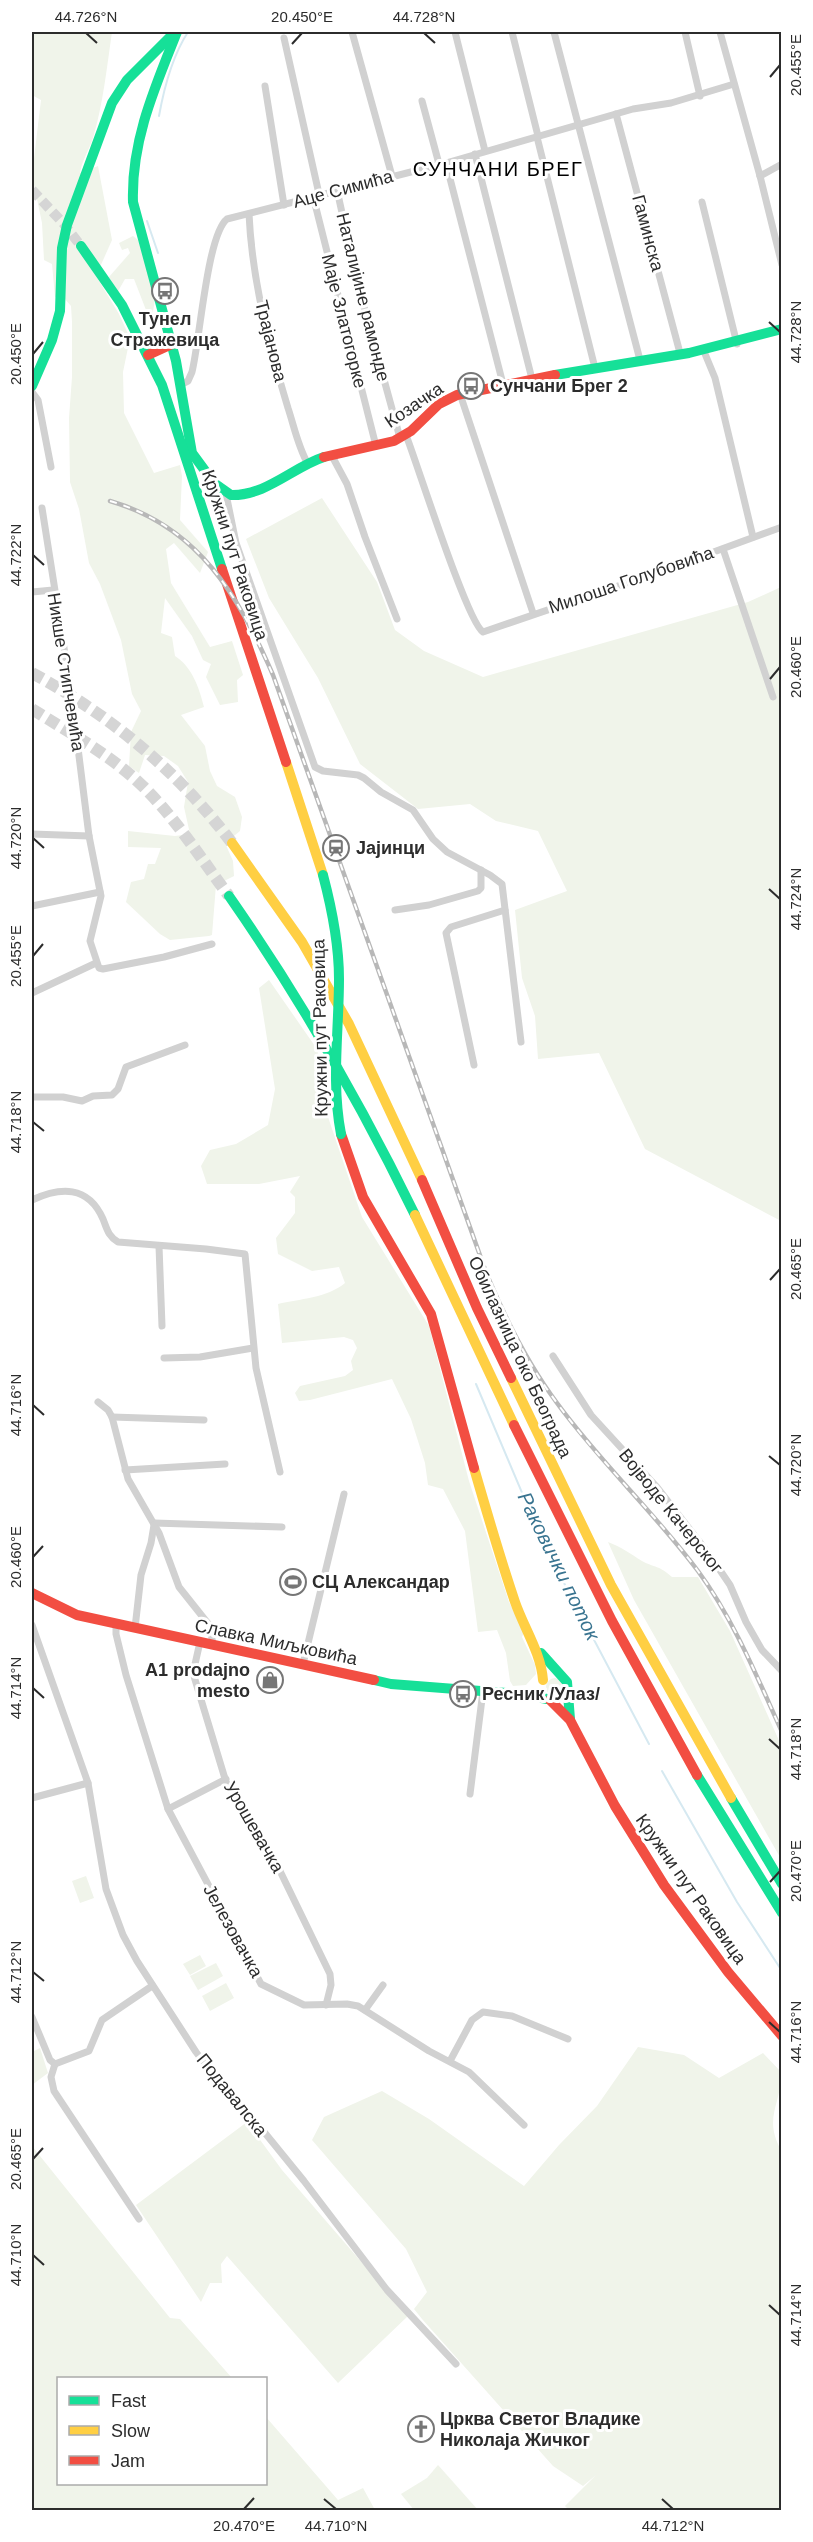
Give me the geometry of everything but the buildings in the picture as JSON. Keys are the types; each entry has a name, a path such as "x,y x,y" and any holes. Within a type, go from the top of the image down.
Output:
{"main road":[{"path":"32,386 57,327 60,312 62,248 73,206 112,103 133,74 176,32"},
{"path":"176,32 137,144 132,191 138,227 172,344 194,456 226,494"},
{"path":"146,61 158,62 163,69"},
{"path":"133,74 148,68 163,69"},
{"name":"Кружни пут Раковица","path":"81,246 122,305 162,385 323,875 334,916 339,962 334,1101 340,1134 363,1197 430,1314 497,1549 516,1605 542,1667 542,1681"},
{"name":"Козачка","path":"226,494 236,496 250,492 308,464 376,446 403,436 435,406 460,394 503,384 736,344 782,329"},
{"path":"148,355 172,344"},
{"name":"Обилазница око Београда","path":"232,843 297,934 349,1023 402,1133 481,1318 611,1585 710,1763 782,1884"},
{"name":"Обилазница око Београда","path":"229,896 289,983 369,1123 445,1276 536,1470 610,1617 693,1768 782,1912"},
{"name":"Славка Миљковића","path":"32,1593 75,1614 391,1684 520,1694 549,1700"},
{"name":"Кружни пут Раковица","path":"532,1640 559,1674"},
{"path":"520,1694 550,1674 559,1674 567,1682 567,1693 558,1701 549,1700 542,1692 542,1681"},
{"name":"Кружни пут Раковица","path":"567,1693 570,1720"},
{"name":"Кружни пут Раковица","path":"549,1700 570,1720 615,1806 664,1885 728,1972 782,2036"}],"street":[{"path":"352,32 392,176"},
{"path":"455,32 485,151"},
{"path":"512,32 595,368"},
{"path":"554,32 640,360"},
{"path":"685,32 700,96"},
{"path":"720,32 782,265"},
{"name":"Маје Златогорке","path":"284,38 316,195 376,446"},
{"name":"Аце Симића","path":"180,385 188,381 194,363 210,263 220,227 227,219 442,164 616,114 700,96 734,84"},
{"path":"265,86 284,205"},
{"path":"422,102 442,164 503,384"},
{"name":"Гаминска","path":"616,114 680,353"},
{"path":"475,154 532,379"},
{"path":"760,176 782,164"},
{"name":"Наталијине рамонде","path":"337,190 357,281 403,436 475,624 481,631"},
{"path":"702,202 736,344"},
{"name":"Трајанова","path":"249,214 265,326 296,432 308,464"},
{"path":"772,226 782,219"},
{"path":"703,349 715,378 753,537"},
{"path":"32,392 38,400 51,467"},
{"path":"460,394 533,613"},
{"path":"332,456 347,484 397,620"},
{"path":"226,494 240,553 315,767 323,771 349,773 364,778 418,814 433,839 447,852 502,884 521,1042"},
{"name":"Никше Стипчевића","path":"42,508 53,590 71,692 89,836 100,892"},
{"name":"Милоша Голубовића","path":"481,631 485,633 533,613 782,527"},
{"path":"723,549 773,697"},
{"path":"32,592 53,590"},
{"path":"32,834 89,836"},
{"path":"395,910 436,903 478,891 481,870"},
{"path":"32,906 100,892 101,898 90,941 96,963 101,969 164,957 212,944"},
{"path":"474,1065 446,933 452,927 505,910"},
{"path":"32,993 96,963"},
{"path":"32,1097 63,1097 82,1101 93,1096 112,1095 118,1089 126,1067 185,1045"},
{"path":"32,1200 56,1191 76,1192 96,1207 108,1234 114,1240 245,1254 253,1348 280,1472"},
{"path":"159,1246 162,1326"},
{"path":"164,1358 200,1357 253,1348"},
{"name":"Војводе Качерског","path":"553,1356 591,1415 656,1486 709,1554 730,1585 746,1622 762,1650 781,1670"},
{"path":"98,1402 108,1410 112,1417 125,1470 132,1488 154,1522 179,1587 210,1626 213,1645"},
{"path":"112,1417 204,1420"},
{"path":"125,1470 225,1464"},
{"path":"303,1664 344,1494"},
{"path":"154,1522 282,1527"},
{"path":"135,1628 141,1575 151,1543 154,1522"},
{"name":"Јелезовачка","path":"116,1624 116,1634 126,1675 168,1809 261,1984 300,2004 347,2004 365,2010 381,2023 474,2076 524,2125"},
{"name":"Подавалска","path":"32,1625 88,1783 106,1889 123,1935 152,1986 218,2081 256,2122 304,2181 387,2290 456,2364"},
{"name":"Урошевачка","path":"200,1642 194,1673 226,1779 269,1857 280,1871 330,1974 331,1985 326,2005"},
{"path":"470,1794 483,1692"},
{"path":"168,1809 226,1779"},
{"path":"32,1798 88,1783"},
{"path":"365,2010 383,1985"},
{"path":"55,2064 89,2051 102,2020 152,1986"},
{"path":"450,2061 472,2020 483,2012 512,2016 568,2039"},
{"path":"32,2017 51,2061 55,2064"},
{"path":"55,2064 51,2077 54,2091 139,2218"}],"shaded area":[{"path":"32,32 112,32 99,112 93,138 80,173 98,166 112,240 96,276 119,314 130,338 123,372 124,413 154,473 180,465 182,476 180,520 208,552 200,573 174,543 166,549 171,583 210,647 232,641 243,675 237,680 238,702 220,705 206,677 211,664 203,660 192,636 165,598 161,633 172,637 175,656 194,678 204,707 181,715 205,746 210,771 217,786 235,797 242,817 240,831 225,843 233,861 234,876 216,885 212,935 209,936 170,940 160,934 126,902 131,882 144,879 148,864 155,864 161,848 128,847 128,831 175,836 190,834 184,807 188,782 178,766 164,756 145,755 139,773 129,766 131,732 141,711 132,694 121,640 100,584 89,563 79,509 70,482 71,306 65,299 55,297 52,264 44,260 42,223 32,175 41,100 32,95"},
{"path":"133,236 138,240 156,294 151,323 134,279 125,279 117,293 109,277 130,253 128,248 122,250 119,243"},
{"path":"322,498 377,582 395,630 424,651 483,677 748,602 781,587 781,1221 645,1149 599,1053 538,1059 535,1016 522,978 515,910 567,891 538,831 496,821 470,804 418,809 360,764 318,678 269,598 246,539"},
{"path":"269,980 317,1049 324,1077 328,1117 362,1217 429,1326 469,1481 509,1602 524,1632 522,1637 535,1665 536,1674 526,1685 513,1686 510,1681 506,1653 497,1630 478,1632 465,1531 443,1489 428,1485 425,1463 411,1419 392,1379 310,1400 299,1401 295,1393 300,1386 345,1376 353,1370 351,1361 357,1348 353,1340 344,1337 282,1343 278,1304 321,1295 345,1283 339,1267 312,1271 278,1254 276,1238 295,1213 295,1197 290,1192 300,1176 259,1184 207,1184 201,1166 210,1150 236,1144 268,1125 275,1089 259,988"},
{"path":"608,1542 672,1577 698,1577 730,1631 781,1745 781,1859 634,1600"},
{"path":"555,1678 561,1681 564,1687 561,1693 555,1696 549,1693 546,1687 549,1681"},
{"path":"86,1876 94,1898 80,1903 72,1881"},
{"path":"200,1955 206,1966 190,1975 183,1964"},
{"path":"216,1963 223,1976 198,1990 190,1976"},
{"path":"226,1983 234,1998 210,2011 202,1996"},
{"path":"638,2047 684,2055 719,2078 763,2053 781,2072 781,2083 773,2120 776,2140 782,2152 781,2510 569,2510 565,2506 596,2475 583,2486 553,2466 422,2319 414,2309 427,2292 406,2249 312,2140 324,2117 382,2091 429,2119 524,2186 597,2106"},
{"path":"40,2048 48,2073 32,2085 32,2052"},
{"path":"247,2122 282,2170 408,2316 338,2383 227,2256 221,2264 222,2283 210,2283 201,2302 136,2205"},
{"path":"32,2146 170,2318 180,2319 231,2377 57,2377 57,2485 267,2485 267,2418 338,2500 363,2488 375,2510 32,2510"},
{"path":"438,2465 478,2510 414,2510 401,2494 427,2478"}],"waterway":[{"name":"Раковички поток","path":"159,116 170,72 188,32"},
{"name":"Раковички поток","path":"147,221 158,253"},
{"name":"Раковички поток","path":"476,1384 545,1547 649,1744"},
{"name":"Раковички поток","path":"662,1771 737,1902 782,1971"}],"tunnel":[{"path":"32,190 81,246"},
{"path":"32,673 89,708 141,747 189,792 232,843"},
{"path":"32,709 97,750 148,791 173,820 229,896"}],"railway":[{"path":"110,501 141,513 168,528 191,546 212,568 230,592 245,618 273,675 487,1275 510,1325 536,1372 557,1403 591,1446 681,1549 711,1590 744,1649 782,1732"}],"traffic: fast":[{"path":"177,32 153,94 140,136 133,179 133,202 176,361 192,453 214,483 231,495 256,491 324,457"},
{"path":"32,386 52,340 60,311 62,248 67,225 112,103 127,80 173,34"},
{"path":"81,246 122,305 162,385 222,569"},
{"path":"555,375 689,353 782,329"},
{"path":"323,875 338,952 336,1095 341,1134"},
{"path":"229,896 305,1012 373,1133 415,1215"},
{"path":"541,1653 567,1682 570,1719"},
{"path":"374,1680 391,1684 520,1694 547,1699"},
{"path":"697,1775 782,1913"},
{"path":"731,1798 782,1884"}],"traffic: slow":[{"path":"286,762 323,875"},
{"path":"232,843 302,942 349,1024 422,1180"},
{"path":"415,1215 514,1425"},
{"path":"511,1378 611,1585 731,1798"},
{"path":"474,1468 509,1585 536,1650 543,1680"}],"traffic: jam":[{"path":"148,355 172,344"},
{"path":"324,457 394,441 411,431 439,404 457,395 555,375"},
{"path":"222,569 286,762"},
{"path":"341,1134 363,1197 431,1314 474,1468"},
{"path":"422,1180 477,1308 511,1378"},
{"path":"514,1425 612,1621 697,1775"},
{"path":"32,1593 77,1615 374,1680"},
{"path":"550,1700 570,1720 615,1806 664,1885 728,1972 782,2036"}],"place":[{"name":"Тунел Стражевица","path":"165,291"},
{"name":"Сунчани Брег 2","path":"471,386"},
{"name":"Јајинци","path":"336,848"},
{"name":"СЦ Александар","path":"293,1582"},
{"name":"A1 prodajno mesto","path":"270,1680"},
{"name":"Ресник /Улаз/","path":"463,1694"},
{"name":"Црква Светог Владике Николаја Жичког","path":"421,2429"}],"district":[{"name":"СУНЧАНИ БРЕГ","path":"498,169"}]}
